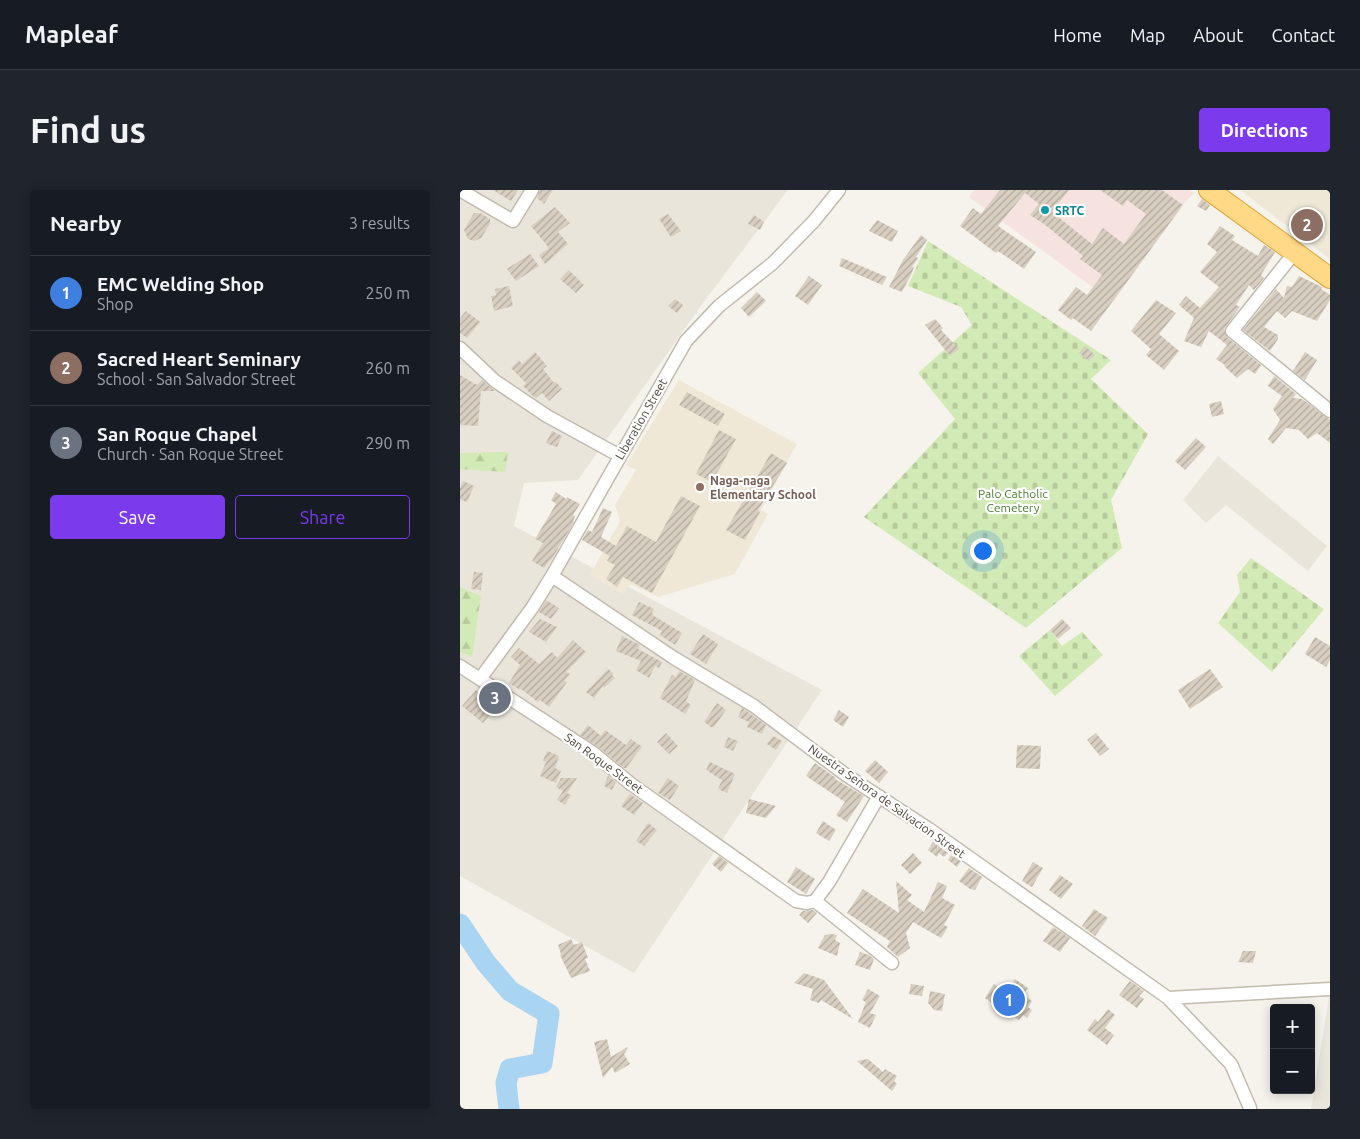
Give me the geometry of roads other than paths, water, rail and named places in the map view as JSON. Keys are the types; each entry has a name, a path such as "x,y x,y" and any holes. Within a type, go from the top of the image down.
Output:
{"highway":[{"path":"1209,190 1330,278"}],"street":[{"path":"460,190 513,221 532,190"},
{"name":"Liberation Street","path":"480,679 532,608 552,576 686,341 719,306 772,262 814,221 838,190"},
{"path":"1295,252 1232,331 1330,411"},
{"path":"460,348 503,386 548,416 620,456"},
{"name":"Nuestra Señora de Salvacion Street","path":"552,576 674,658 754,706 846,775 929,829 1168,998 1231,1064 1250,1108"},
{"name":"San Roque Street","path":"460,666 592,752 631,784 796,901 807,903 815,901"},
{"path":"879,796 829,882 815,901 892,964"},
{"path":"1168,998 1330,989"}],"waterway":[{"path":"460,924 486,963 510,991 549,1014 542,1063 510,1069 506,1083 509,1109"}],"place":[{"name":"SRTC","path":"1045,210"},
{"name":"Sacred Heart Seminary","path":"1307,225"},
{"name":"Naga-naga Elementary School","path":"700,487"},
{"name":"San Roque Chapel","path":"495,698"},
{"name":"EMC Welding Shop","path":"1009,1000"}],"park label":[{"name":"Palo Catholic Cemetery","path":"1013,500"}]}
